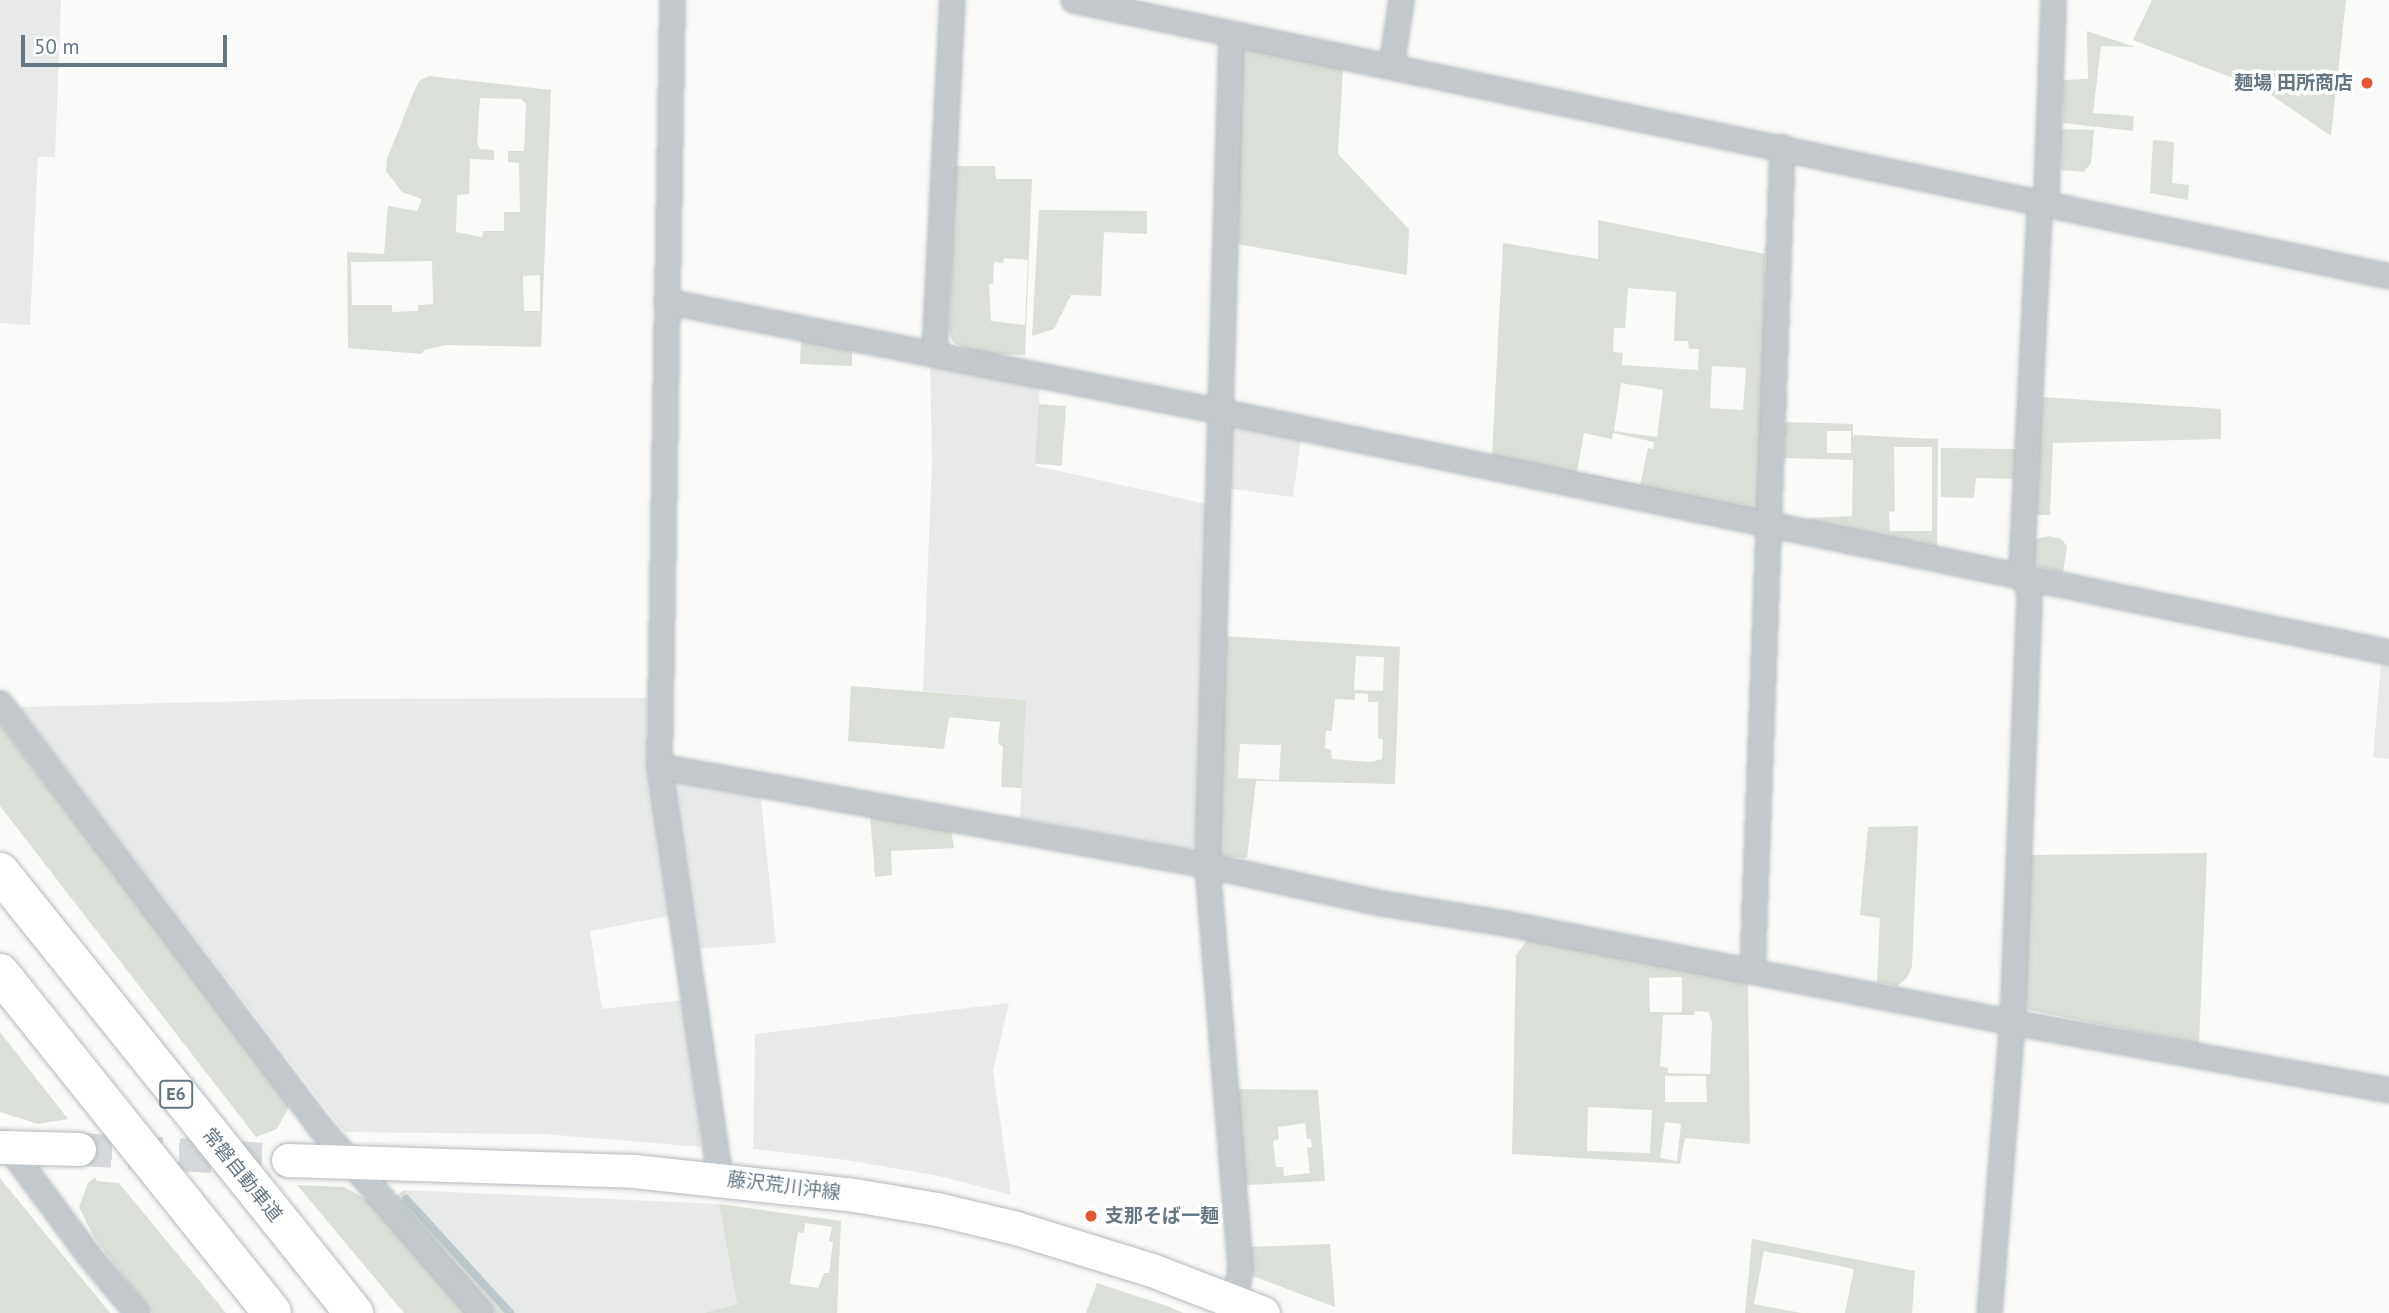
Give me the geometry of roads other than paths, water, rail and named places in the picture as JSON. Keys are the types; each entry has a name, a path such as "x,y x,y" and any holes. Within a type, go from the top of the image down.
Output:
{"highway":[{"name":"常磐自動車道","path":"0,872 354,1313"},
{"path":"0,973 272,1313"}],"main road":[{"path":"3,1143 79,1149"},
{"name":"藤沢荒川沖線","path":"288,1160 541,1166 720,1178 854,1195 970,1216 1087,1249 1249,1307"}],"street":[{"path":"672,0 659,766 720,1178"},
{"path":"934,353 952,0"},
{"path":"1073,0 2389,276"},
{"path":"1391,66 1401,0"},
{"path":"1989,1313 2012,1022 2029,593 2021,568 2053,0"},
{"path":"1231,33 1223,394 1220,411 1207,865 1240,1268 1249,1307"},
{"path":"1752,971 1782,147"},
{"path":"666,301 1220,411 2389,652"},
{"path":"0,703 349,1161 481,1313"},
{"path":"659,766 1207,865 1381,903 1510,924 2012,1022 2389,1090"},
{"path":"3,1143 86,1252 137,1313"}],"waterway":[{"path":"406,1199 510,1313"}],"tunnel":[{"path":"79,1149 288,1160"}],"place":[{"name":"麺場 田所商店","path":"2367,83"},
{"name":"支那そば一麺","path":"1091,1216"}]}
